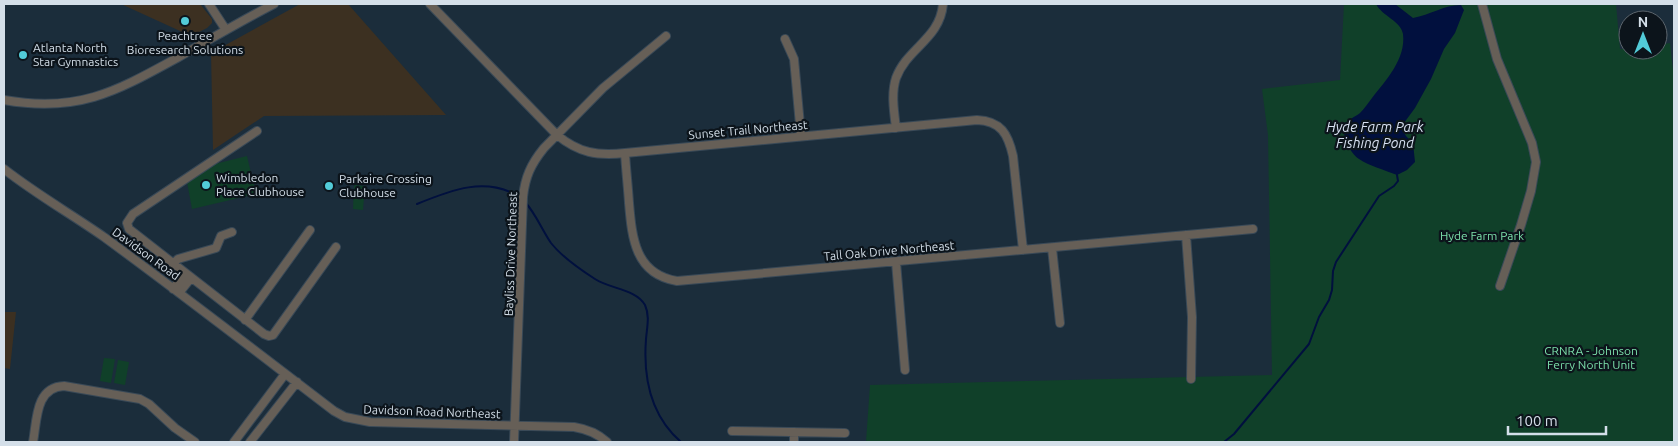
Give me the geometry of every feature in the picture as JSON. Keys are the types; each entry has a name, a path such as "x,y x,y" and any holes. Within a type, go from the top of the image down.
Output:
{"street":[{"path":"209,4 226,30"},
{"path":"4,100 32,104 52,104 97,97 127,85 274,4"},
{"name":"Sunset Trail Northeast","path":"430,4 557,135 566,143 580,150 607,154 625,153 978,120 992,122 998,125 1007,136 1014,156 1023,250"},
{"path":"896,128 894,98 896,76 907,60 937,26 943,4"},
{"path":"1482,4 1497,59 1532,143 1536,162 1522,225 1500,286"},
{"name":"Bayliss Drive Northeast","path":"514,442 524,186 526,176 536,158 603,88 666,36"},
{"path":"785,39 794,59 802,136"},
{"path":"257,131 132,214 127,223 129,229 245,320 269,336 273,335 336,247"},
{"name":"Tall Oak Drive Northeast","path":"625,153 633,240 645,263 655,274 668,280 692,281 1253,229"},
{"name":"Davidson Road","path":"4,169 37,194 92,228 271,363"},
{"path":"245,320 310,230"},
{"path":"174,264 178,259 216,248 221,236 232,232"},
{"path":"1186,235 1192,309 1191,380"},
{"path":"1052,248 1060,323"},
{"path":"896,262 905,370"},
{"path":"176,291 188,275"},
{"name":"Davidson Road Northeast","path":"271,363 334,411 356,420 574,427 586,429 607,442"},
{"path":"234,442 285,374"},
{"path":"250,442 296,382"},
{"path":"33,442 42,397 53,389 64,386 140,400 149,404 175,428 195,442"},
{"path":"732,431 845,433"},
{"path":"794,432 794,442"}],"shaded area":[{"name":"Peachtree Bioresearch Solutions","path":"121,4 200,4 212,19 212,23 207,28 191,36"},
{"path":"300,4 348,4 446,115 264,116 213,150 211,53"},
{"path":"4,312 16,312 10,369 4,368"}],"green space":[{"name":"CRNRA - Johnson Ferry North Unit","path":"1344,4 1616,4 1618,60 1668,60 1668,43 1670,43 1674,79 1674,442 866,442 870,385 1272,375 1268,135 1262,89 1340,80"},
{"path":"247,156 256,194 192,209 187,182 215,164"},
{"path":"354,185 365,186 363,210 353,209"},
{"path":"104,358 115,359 111,383 100,381"},
{"path":"118,360 129,362 125,385 114,383"}],"water":[{"name":"Hyde Farm Park Fishing Pond","path":"1376,4 1395,4 1413,18 1455,5 1461,5 1464,10 1455,33 1444,49 1431,79 1415,108 1401,127 1413,143 1415,162 1407,170 1397,175 1359,159 1350,148 1344,134 1346,123 1360,113 1383,84 1394,69 1401,52 1403,43 1402,29 1382,12"}],"waterway":[{"path":"1224,442 1234,434 1309,344 1319,317 1329,300 1336,262 1379,196 1398,181 1397,175"},
{"path":"417,204 456,190 481,186 494,187 520,197"},
{"path":"525,202 551,243 566,258 595,279 629,292 645,305 648,317 645,354 651,395 662,420 681,442"}],"place":[{"name":"Peachtree Bioresearch Solutions","path":"185,21"},
{"name":"Atlanta North Star Gymnastics","path":"23,55"},
{"name":"Wimbledon Place Clubhouse","path":"206,185"},
{"name":"Parkaire Crossing Clubhouse","path":"329,186"}],"park label":[{"name":"Hyde Farm Park","path":"1482,236"}]}
